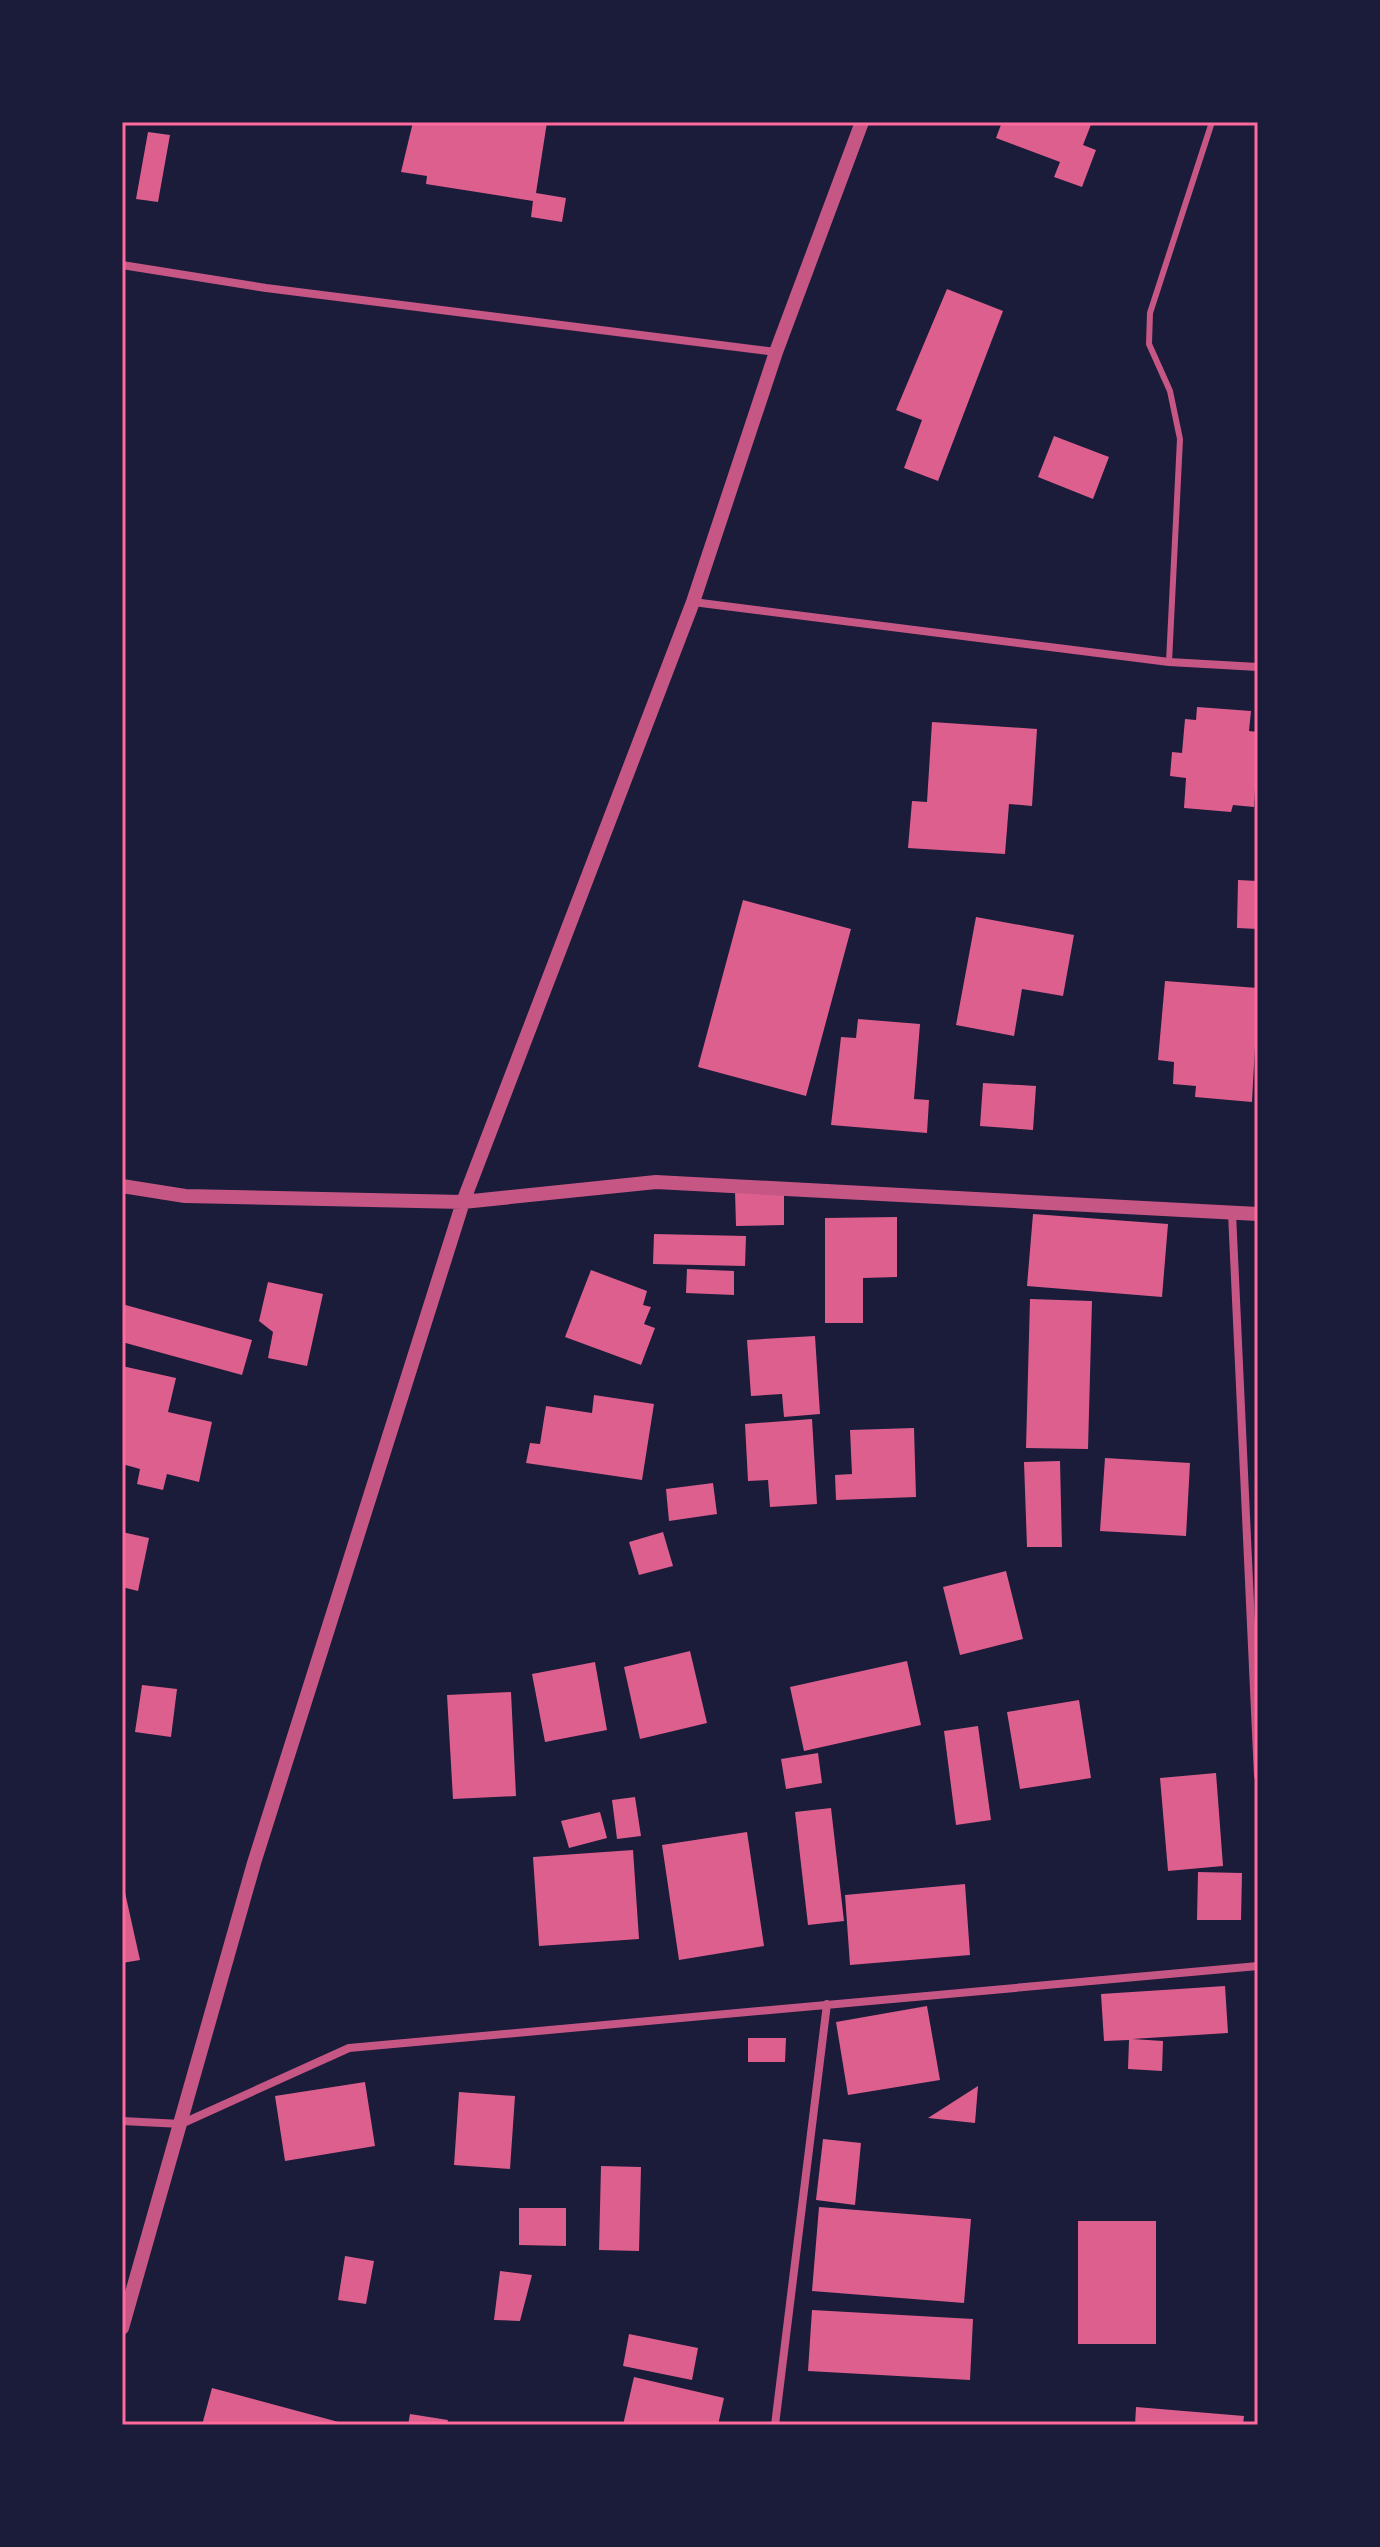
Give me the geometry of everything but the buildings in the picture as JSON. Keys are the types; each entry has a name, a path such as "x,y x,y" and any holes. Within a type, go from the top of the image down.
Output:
{"street":[{"path":"122,2328 254,1863 463,1202 693,602 776,352 862,122"},
{"path":"122,265 266,288 776,352"},
{"path":"693,602 1169,662 1258,667"},
{"path":"122,1186 185,1196 463,1202 656,1182 1258,1214"},
{"path":"1232,1213 1258,1776"},
{"path":"122,2121 181,2124 349,2048 1258,1966"},
{"path":"775,2425 827,2004"}],"lane":[{"path":"1169,662 1180,439 1170,391 1149,344 1150,313 1212,122"}]}
